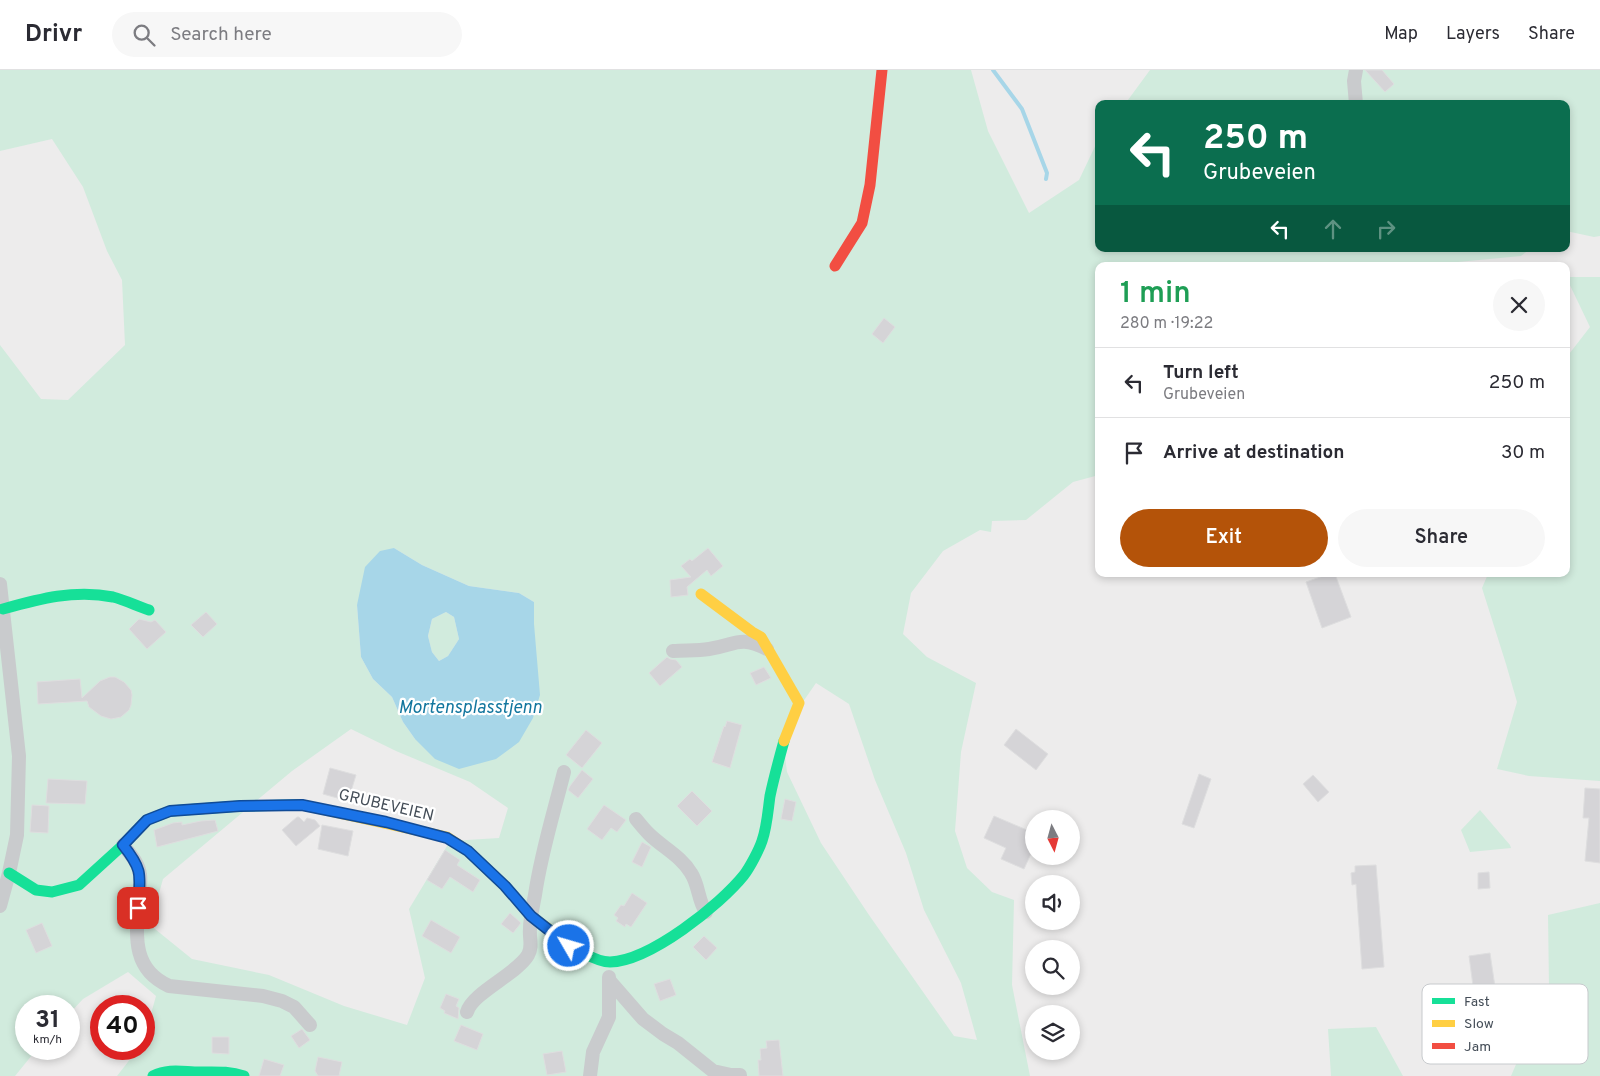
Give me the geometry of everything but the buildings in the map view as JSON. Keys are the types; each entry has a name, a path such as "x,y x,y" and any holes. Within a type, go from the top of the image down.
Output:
{"street":[{"path":"835,266 857,231 864,215 870,185 882,70"},
{"path":"1356,70 1354,81 1356,100"},
{"path":"0,584 19,756 17,836 0,906"},
{"path":"3,609 61,594 80,593 107,596 149,610"},
{"path":"590,1076 593,1052 610,1017 609,962 631,958 658,946 706,912 725,896 746,873 762,841 773,780 786,732 799,703 761,637 701,594"},
{"path":"673,651 709,649 741,641 752,642 770,651"},
{"path":"467,1012 480,995 521,964 528,956 531,948 531,916 539,869 564,772"},
{"name":"GRUBEVEIEN","path":"9,873 36,890 52,892 79,884 123,845 147,820 170,811 240,806 302,805 386,822 447,838 468,851 505,886 531,916 569,946 609,962"},
{"path":"636,819 649,834 681,860 691,872 706,912"},
{"path":"123,845 135,860 140,874 136,942 143,964 158,981 169,986 255,995 282,1001 294,1007 310,1024"},
{"path":"609,980 643,1019 678,1043 713,1071 740,1075"},
{"path":"153,1076 160,1072 176,1069 200,1072 224,1071 244,1076"}],"green space":[{"path":"0,70 971,70 988,131 1029,213 1079,180 1095,146 1095,252 1526,252 1521,256 1458,262 1095,262 1095,476 1073,482 1026,520 992,521 991,532 980,530 943,551 911,593 903,634 927,657 976,683 961,752 955,831 967,868 992,892 1014,900 1012,985 1025,1051 1025,1060 1027,1060 1030,1076 117,1076 129,1060 155,1060 156,996 128,972 80,1002 80,995 15,995 15,1060 28,1060 15,1076 0,1076 0,345 41,399 68,400 125,345 122,280 107,251 83,187 52,139 0,151","holes":["394,548 422,565 469,586 519,593 534,602 534,624 415,739 403,722 392,697 373,679 361,657 357,605","816,683 849,704 875,780 906,853 924,910 961,983 977,1040 954,1036 821,843 787,772 782,732","351,729 396,751 470,782 508,808 499,838 450,841 409,909 425,978 407,1025 344,1006 269,975 192,959 150,925 163,879 292,771"]},
{"path":"1150,70 1600,70 1600,236 1594,237 1570,232 1570,100 1128,100"},
{"path":"1570,277 1600,277 1600,781 1529,776 1497,769 1517,702 1482,588 1487,577 1570,577 1570,353 1590,327 1570,285"},
{"path":"446,612 454,617 459,639 448,656 439,661 432,652 428,636 432,619"},
{"path":"1480,810 1511,848 1470,852 1461,830"},
{"path":"1600,903 1600,1076 1511,1076 1516,1064 1588,1064 1588,984 1549,984 1548,915"},
{"path":"1376,1027 1403,1076 1331,1076 1328,1029"}],"water":[{"name":"Mortensplasstjenn","path":"394,548 422,565 469,586 519,593 534,602 540,695 533,718 519,742 496,759 459,769 435,759 415,739 403,722 392,697 373,679 361,657 357,605 365,567 380,551","holes":["446,612 454,617 459,639 448,656 439,661 432,652 428,636 432,619"]}],"waterway":[{"path":"993,70 1022,109 1047,173 1046,179"}],"traffic: fast":[{"path":"3,609 57,596 85,594 113,597 149,610"},
{"path":"547,928 585,954 610,962 626,959 664,942 702,915 719,901 744,875 759,849 765,830 770,796 784,741"},
{"path":"9,873 36,890 52,892 79,885 147,820 170,811 240,806 297,805"},
{"path":"153,1076 176,1071 222,1072 244,1076"}],"traffic: slow":[{"path":"701,594 761,637 799,703 784,741"},
{"path":"297,805 447,837 468,851 505,886 531,916 547,928"}],"traffic: jam":[{"path":"835,266 862,223 870,185 882,70"}],"route":[{"path":"138,908 140,874 135,860 123,845 147,820 170,811 240,806 302,805 386,822 447,838 468,851 505,886 531,916 569,946"}]}
